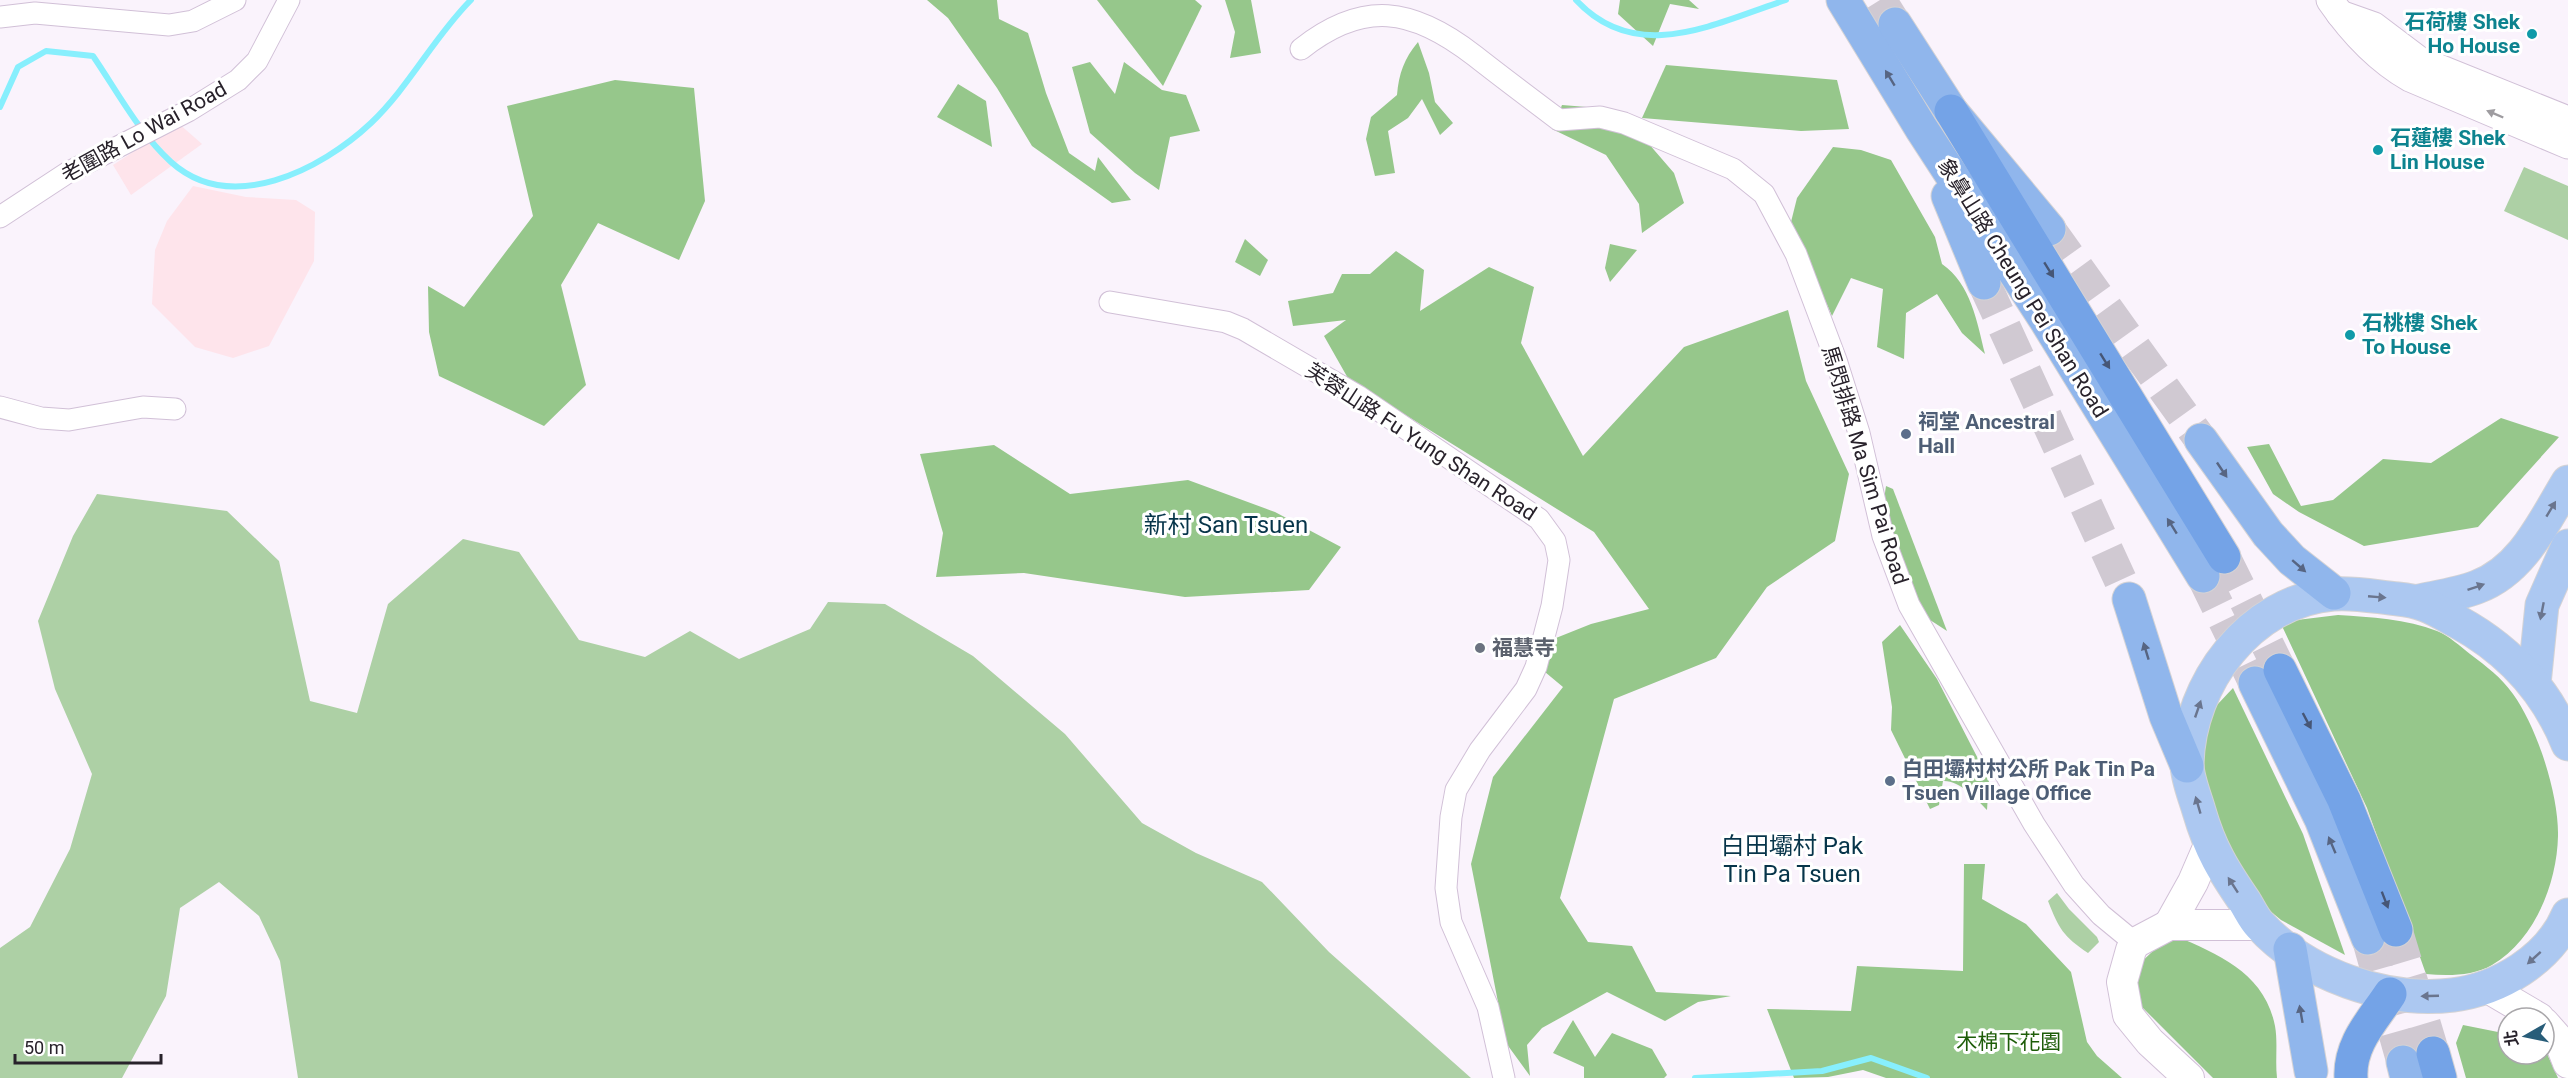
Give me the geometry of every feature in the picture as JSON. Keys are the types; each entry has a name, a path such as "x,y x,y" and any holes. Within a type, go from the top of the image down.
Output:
{"highway":[{"name":"象鼻山路 Cheung Pei Shan Road","path":"1843,0 1921,128 2047,322 2213,567 1951,111 1894,24"},
{"path":"1951,111 2049,229"},
{"path":"1921,128 1984,283"},
{"path":"2201,440 2275,541 2292,560 2334,593"},
{"path":"2129,599 2166,716 2187,766"},
{"path":"2267,676 2339,790 2382,934"},
{"path":"2290,949 2311,1071"},
{"path":"2351,1078 2354,1055 2362,1033 2390,994"}],"main road":[{"path":"2568,482 2523,553 2498,578 2476,588 2419,601 2334,593 2281,608 2254,625 2235,644 2211,677 2193,722 2187,766 2209,845 2259,925 2290,949 2342,979 2390,994 2432,997 2488,988 2529,964 2550,944 2568,915"},
{"path":"2534,684 2542,605 2568,546"},
{"path":"2419,601 2498,646 2534,684 2566,735"},
{"path":"2169,925 2193,882 2209,845"},
{"path":"2189,1078 2150,1042 2128,1015 2122,982 2124,965 2135,943 2169,925 2259,925"},
{"path":"2488,988 2519,1006"},
{"path":"2556,1037 2568,1063"}],"street":[{"path":"0,17 35,14 169,25 193,21 235,0"},
{"name":"老圍路 Lo Wai Road","path":"0,217 67,173 188,111 238,80 257,61 290,0"},
{"name":"馬閃排路 Ma Sim Pai Road","path":"1301,49 1319,26 1348,8 1381,3 1398,6 1429,20 1559,120 1600,117 1624,123 1733,169 1757,186 1773,206 1796,254 1844,384 1861,441 1883,536 1909,605 2028,814 2069,878 2101,915 2135,943"},
{"path":"2335,7 2374,26 2419,60 2568,120"},
{"path":"2335,7 2375,53 2410,78 2568,145"},
{"name":"芙蓉山路 Fu Yung Shan Road","path":"1110,302 1226,322 1260,338 1358,396 1539,519 1555,541 1559,568 1536,667 1521,698 1490,736 1459,783 1451,817 1446,888 1451,922 1488,1007 1504,1078"},
{"path":"0,407 41,418 69,420 143,407 175,409"}],"shaded area":[{"path":"178,123 202,144 131,195 113,165"},
{"path":"193,186 246,197 296,200 315,212 314,261 269,346 233,358 195,347 152,304 155,250 167,221"}],"green space":[{"path":"927,0 997,0 999,19 1028,33 1046,93 1069,153 1095,171 1098,157 1131,200 1112,203 1032,146 997,88 948,18"},
{"path":"1097,0 1195,0 1202,6 1163,86"},
{"path":"1225,0 1251,0 1261,53 1230,58 1235,32"},
{"path":"1620,0 1689,0 1699,9 1670,4 1653,46 1618,14"},
{"path":"1418,42 1429,73 1435,102 1453,123 1440,135 1422,99 1408,118 1388,131 1395,173 1375,176 1366,139 1371,117 1397,95 1403,67"},
{"path":"1090,62 1115,94 1124,62 1162,90 1186,95 1200,131 1170,137 1159,190 1135,173 1090,133 1072,67"},
{"path":"1666,65 1837,80 1849,129 1801,131 1642,118"},
{"path":"615,80 694,88 705,201 679,260 598,223 561,285 586,385 544,426 439,376 429,332 428,286 464,307 533,216 507,106"},
{"path":"958,84 986,101 992,147 937,117"},
{"path":"1562,105 1612,109 1642,136 1674,173 1684,203 1642,233 1639,204 1606,155 1552,129"},
{"path":"1833,147 1861,150 1891,160 1935,237 1942,264 1952,272 1966,293 1976,317 1985,354 1962,333 1937,294 1906,313 1904,359 1877,347 1883,289 1851,278 1832,316 1791,222 1797,198"},
{"path":"2524,167 2568,186 2568,240 2504,211"},
{"path":"1245,239 1268,260 1260,276 1235,262"},
{"path":"1610,244 1637,250 1610,282 1605,268"},
{"path":"1396,251 1424,270 1420,311 1489,267 1534,287 1521,343 1583,456 1684,347 1788,310 1806,381 1849,474 1835,541 1767,587 1716,658 1614,699 1560,898 1588,942 1632,946 1656,992 1731,996 1698,1002 1665,1021 1607,992 1542,1028 1527,1045 1530,1076 1506,1043 1471,864 1493,777 1563,687 1521,652 1591,624 1649,609 1594,532 1349,380 1324,336 1346,320 1293,326 1288,301 1333,293 1342,274 1370,274"},
{"path":"2501,418 2559,437 2478,527 2364,546 2299,512 2273,494 2247,447 2269,444 2301,506 2333,500 2383,459 2431,463"},
{"path":"994,445 1070,494 1188,480 1275,512 1341,547 1309,590 1185,597 1024,573 936,577 943,533 920,454"},
{"path":"1886,486 1893,489 1947,631 1927,618 1909,579 1883,506"},
{"path":"97,494 227,511 279,561 310,701 357,713 388,604 463,539 519,552 579,640 645,657 690,631 739,659 810,629 828,602 885,604 973,656 1065,734 1142,823 1196,853 1262,882 1329,952 1471,1078 298,1078 280,961 259,916 219,882 180,908 166,996 122,1078 0,1078 0,948 30,927 70,849 92,774 55,689 38,621 73,536"},
{"path":"2338,615 2401,621 2437,631 2454,641 2499,677 2522,708 2538,743 2555,801 2558,836 2553,872 2541,909 2532,926 2507,954 2485,969 2460,974 2426,974 2367,808 2282,626 2297,620"},
{"path":"1900,625 1937,679 1989,780 1987,810 1961,787 1943,781 1939,805 1930,809 1891,730 1892,707 1882,642"},
{"path":"2233,688 2303,834 2345,955 2281,920 2258,901 2234,869 2202,787 2206,724 2216,706"},
{"name":"木棉下花園","path":"1964,864 1985,864 1982,899 2026,924 2071,972 2087,1042 2097,1056 2122,1078 1886,1078 1863,1070 1828,1077 1794,1078 1767,1009 1851,1011 1857,966 1963,971"},
{"path":"2057,893 2069,909 2097,937 2099,942 2088,953 2067,936 2055,919 2048,901"},
{"path":"2176,936 2224,959 2251,980 2262,993 2270,1008 2275,1026 2277,1078 2213,1078 2139,1004 2136,967 2153,951"},
{"path":"1573,1020 1595,1057 1612,1033 1652,1049 1667,1075 1664,1078 1584,1078 1584,1067 1553,1053"},
{"path":"2463,1025 2496,1032 2496,1066 2553,1066 2558,1078 2466,1078 2456,1043"}],"waterway":[{"path":"0,107 18,67 46,51 93,56 139,125 159,151 171,162 195,178 221,185 247,186 275,180 327,157 371,123 385,109 445,30 471,0"},
{"path":"1576,0 1600,20 1625,31 1651,35 1704,28 1786,0"},
{"path":"1695,1078 1822,1071 1871,1058 1927,1078"}],"tunnel":[{"path":"1880,0 1895,24"},
{"path":"2049,229 2201,440"},
{"path":"1984,283 2129,599"},
{"path":"2224,557 2280,670"},
{"path":"2203,576 2255,683"},
{"path":"2396,930 2433,1053"},
{"path":"2368,938 2403,1062"}],"place":[{"name":"石荷樓 Shek Ho House","path":"2532,34"},
{"name":"石蓮樓 Shek Lin House","path":"2378,150"},
{"name":"石桃樓 Shek To House","path":"2350,335"},
{"name":"祠堂 Ancestral Hall","path":"1906,434"},
{"name":"福慧寺","path":"1480,648"},
{"name":"白田壩村村公所 Pak Tin Pa Tsuen Village Office","path":"1890,781"}],"district":[{"name":"新村 San Tsuen","path":"1226,525"},
{"name":"白田壩村 Pak Tin Pa Tsuen","path":"1792,860"}]}
